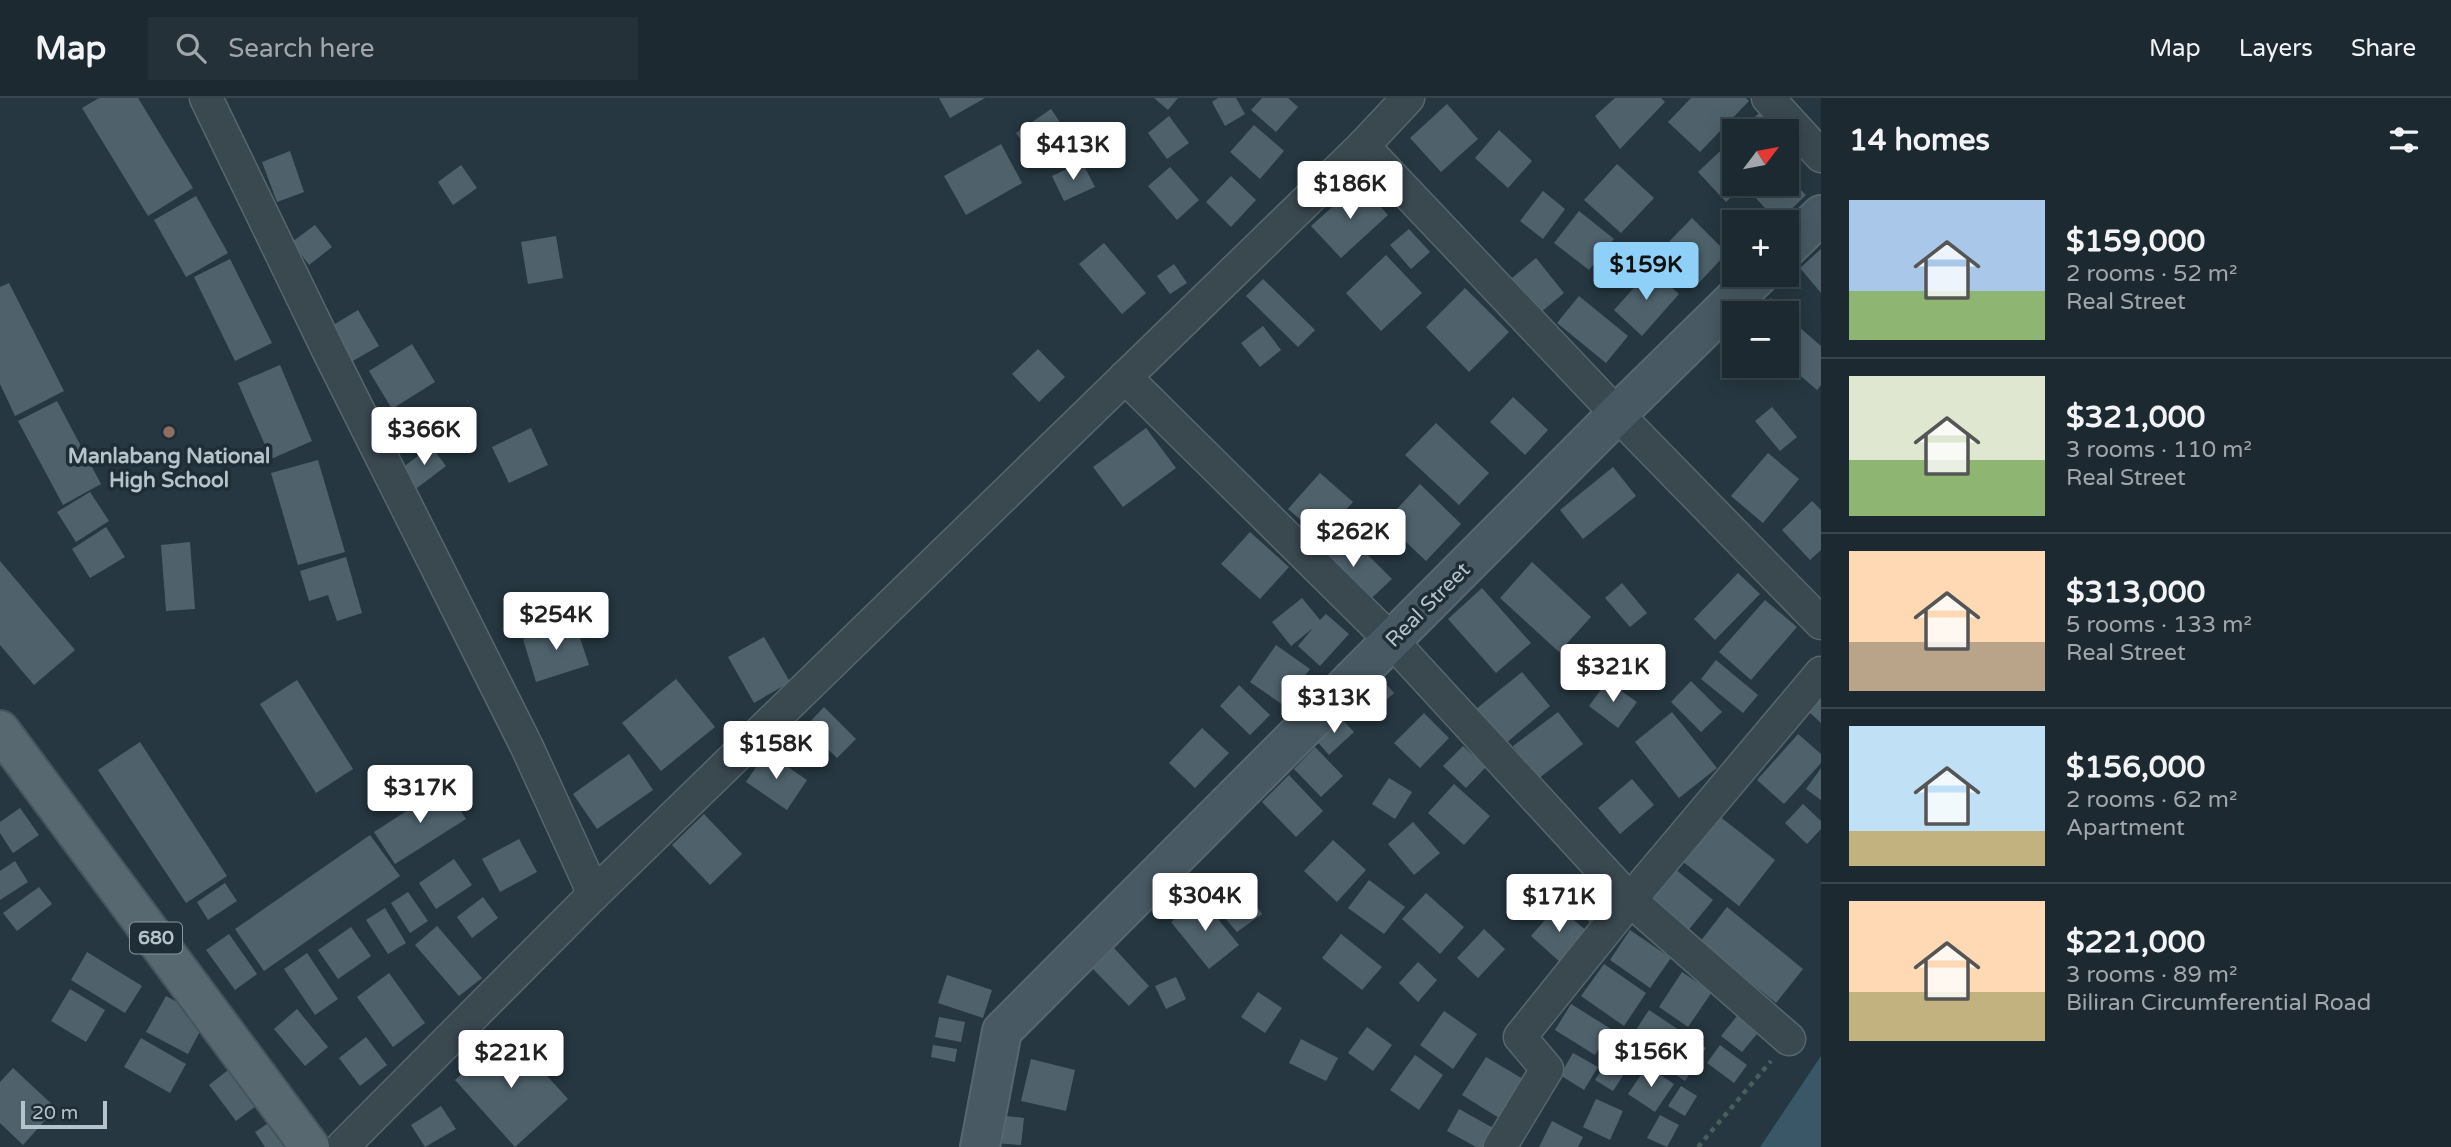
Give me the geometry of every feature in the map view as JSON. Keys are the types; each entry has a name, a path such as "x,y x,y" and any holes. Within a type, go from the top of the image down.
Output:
{"main road":[{"name":"680","path":"0,730 310,1147"}],"street":[{"path":"206,98 329,352 527,747 594,894"},
{"path":"342,1147 594,894 1363,146 1408,98"},
{"path":"1768,98 1821,156"},
{"path":"1363,146 1617,414 1821,623"},
{"path":"1799,236 1821,215"},
{"name":"Real Street","path":"979,1147 1002,1031 1747,287"},
{"path":"1125,377 1392,641 1630,900 1789,1039"},
{"path":"1500,1147 1547,1069 1520,1037 1630,900 1821,673"}],"path":[{"path":"1698,1147 1789,1039"}],"water":[{"path":"1821,1056 1821,1147 1760,1147"}],"building":[{"path":"99,98 138,98 193,188 148,216 82,108"},
{"path":"939,98 985,98 950,118"},
{"path":"1154,98 1178,98 1168,110"},
{"path":"1218,98 1236,98 1245,114 1225,126 1212,102"},
{"path":"1262,98 1288,98 1298,107 1276,132 1251,110"},
{"path":"1615,98 1661,98 1665,102 1620,149 1595,116"},
{"path":"1691,98 1746,98 1749,101 1732,119 1722,119 1722,129 1700,152 1668,122"},
{"path":"1447,104 1478,139 1441,172 1410,138"},
{"path":"1051,109 1068,134 1033,158 1016,133"},
{"path":"1759,113 1766,119 1753,119"},
{"path":"1169,116 1189,143 1167,159 1148,133"},
{"path":"1254,125 1284,151 1260,179 1230,152"},
{"path":"1499,130 1532,161 1508,188 1475,158"},
{"path":"1001,144 1022,183 966,215 944,176"},
{"path":"1722,149 1722,196 1732,196 1726,202 1698,172"},
{"path":"290,151 304,192 277,202 262,162"},
{"path":"1082,162 1095,187 1064,201 1052,176"},
{"path":"1617,164 1654,198 1621,233 1584,200"},
{"path":"461,165 477,188 453,205 438,182"},
{"path":"1170,167 1199,200 1177,220 1148,186"},
{"path":"1231,176 1256,200 1231,227 1206,202"},
{"path":"1359,183 1388,215 1341,258 1311,226"},
{"path":"1799,188 1806,195 1790,210 1767,210 1754,196 1799,196"},
{"path":"1543,191 1565,209 1543,239 1520,221"},
{"path":"196,196 228,253 186,277 154,220"},
{"path":"1579,211 1614,239 1589,270 1554,243"},
{"path":"1692,218 1722,248 1722,258 1694,288 1658,253"},
{"path":"315,225 332,247 309,265 292,242"},
{"path":"1409,229 1430,252 1411,269 1390,245"},
{"path":"556,236 563,278 528,284 521,242"},
{"path":"1104,243 1146,293 1122,314 1079,264"},
{"path":"1821,249 1821,293 1800,268"},
{"path":"1386,255 1422,293 1381,331 1346,293"},
{"path":"1536,258 1564,293 1540,313 1512,278"},
{"path":"230,259 272,343 235,361 194,277"},
{"path":"1174,264 1187,283 1170,294 1157,276"},
{"path":"1651,269 1679,294 1642,336 1614,310"},
{"path":"1263,279 1315,330 1298,347 1246,296"},
{"path":"9,283 64,391 15,416 0,384 0,287"},
{"path":"1465,288 1509,332 1469,372 1426,327"},
{"path":"1579,296 1628,336 1606,363 1557,323"},
{"path":"358,310 379,346 351,362 330,327"},
{"path":"1263,326 1281,350 1260,367 1241,343"},
{"path":"1799,327 1821,346 1821,385 1817,390 1799,374"},
{"path":"412,344 435,382 392,409 369,371"},
{"path":"1038,349 1065,377 1039,402 1012,374"},
{"path":"280,365 312,441 271,459 238,383"},
{"path":"1513,397 1548,430 1525,455 1490,422"},
{"path":"57,401 101,484 63,505 18,421"},
{"path":"1772,407 1797,437 1780,451 1755,421"},
{"path":"1436,423 1489,473 1459,505 1405,455"},
{"path":"531,428 548,465 509,483 492,447"},
{"path":"1146,428 1176,468 1123,507 1093,467"},
{"path":"431,446 446,466 417,488 402,468"},
{"path":"1768,453 1799,479 1763,523 1731,496"},
{"path":"318,460 345,552 298,565 271,473"},
{"path":"1613,467 1636,496 1583,539 1560,510"},
{"path":"1320,473 1353,502 1321,538 1288,509"},
{"path":"1420,484 1461,524 1426,561 1385,522"},
{"path":"90,492 109,521 76,542 57,512"},
{"path":"1812,501 1821,510 1821,550 1810,560 1782,530"},
{"path":"106,527 125,557 90,578 72,549"},
{"path":"1344,531 1392,579 1362,607 1313,559"},
{"path":"1250,532 1289,567 1260,599 1221,564"},
{"path":"190,542 195,609 166,611 161,545"},
{"path":"346,557 362,613 337,621 328,595 309,601 300,571"},
{"path":"0,561 75,650 34,685 0,645"},
{"path":"1532,562 1591,617 1559,652 1500,598"},
{"path":"1738,573 1760,594 1715,640 1694,619"},
{"path":"1622,583 1647,613 1630,627 1605,598"},
{"path":"1482,588 1531,643 1496,673 1448,619"},
{"path":"1302,598 1320,620 1326,614 1349,634 1320,666 1298,646 1313,628 1291,646 1272,622"},
{"path":"1765,600 1797,627 1751,680 1719,652"},
{"path":"575,623 589,665 536,682 523,639"},
{"path":"764,637 790,682 754,703 728,657"},
{"path":"1276,645 1310,669 1283,705 1250,682"},
{"path":"1716,660 1758,695 1743,713 1701,679"},
{"path":"1522,672 1550,706 1505,744 1476,709"},
{"path":"1379,676 1394,693 1368,716 1353,700"},
{"path":"676,679 715,727 661,771 622,723"},
{"path":"297,680 353,769 316,793 260,704"},
{"path":"1607,681 1637,702 1618,728 1589,706"},
{"path":"1691,681 1722,712 1701,732 1671,702"},
{"path":"1239,685 1270,715 1250,735 1220,706"},
{"path":"1821,698 1821,723 1809,712"},
{"path":"824,707 856,739 837,758 805,727"},
{"path":"1558,712 1583,744 1538,779 1513,746"},
{"path":"1672,712 1717,768 1679,798 1635,742"},
{"path":"1424,713 1449,738 1420,768 1394,743"},
{"path":"1338,715 1354,732 1329,755 1314,738"},
{"path":"1202,728 1229,753 1195,788 1169,763"},
{"path":"1798,734 1821,754 1821,763 1784,804 1757,780"},
{"path":"140,742 227,876 186,903 98,770"},
{"path":"1463,746 1486,767 1466,788 1443,766"},
{"path":"1315,747 1343,776 1321,797 1294,769"},
{"path":"766,752 807,780 787,810 746,782"},
{"path":"629,754 653,790 597,829 573,794"},
{"path":"1821,768 1821,800 1806,789"},
{"path":"1289,775 1323,811 1296,837 1262,802"},
{"path":"1389,778 1412,792 1395,819 1372,804"},
{"path":"1632,779 1654,805 1620,834 1598,808"},
{"path":"1454,784 1490,816 1464,845 1428,813"},
{"path":"445,786 466,819 395,864 374,832"},
{"path":"1803,804 1821,821 1821,829 1807,844 1785,823"},
{"path":"20,808 39,835 13,853 0,833 0,822"},
{"path":"704,814 742,854 710,885 672,845"},
{"path":"1718,815 1775,860 1739,906 1682,861"},
{"path":"1413,822 1440,853 1414,875 1388,844"},
{"path":"370,835 400,876 264,971 235,929"},
{"path":"519,839 537,872 500,892 482,859"},
{"path":"1333,840 1366,870 1337,902 1304,871"},
{"path":"454,859 472,885 436,909 419,883"},
{"path":"15,861 28,882 0,900 0,871"},
{"path":"1675,869 1713,900 1686,933 1648,903"},
{"path":"1234,873 1262,914 1237,932 1204,894"},
{"path":"1592,878 1614,903 1591,924 1569,900"},
{"path":"1369,880 1405,907 1384,934 1348,908"},
{"path":"225,883 237,901 208,920 197,902"},
{"path":"39,887 52,904 17,931 3,913"},
{"path":"408,892 428,921 410,933 391,903"},
{"path":"1426,893 1464,927 1440,954 1402,919"},
{"path":"483,897 498,918 472,938 457,917"},
{"path":"1201,898 1239,945 1209,969 1171,922"},
{"path":"1557,906 1588,932 1561,963 1531,936"},
{"path":"1727,907 1803,969 1776,1003 1700,942"},
{"path":"385,908 406,943 388,954 366,920"},
{"path":"437,926 482,978 459,996 415,945"},
{"path":"351,927 371,956 338,979 318,950"},
{"path":"1484,929 1505,949 1478,978 1457,958"},
{"path":"1630,930 1671,958 1650,988 1610,960"},
{"path":"229,934 257,974 235,990 206,950"},
{"path":"1341,934 1382,967 1362,990 1322,958"},
{"path":"1114,948 1149,986 1129,1006 1093,969"},
{"path":"87,952 142,986 125,1013 71,980"},
{"path":"307,953 338,999 315,1015 284,969"},
{"path":"1418,962 1437,980 1418,1002 1399,983"},
{"path":"1604,964 1646,993 1624,1026 1581,996"},
{"path":"1682,972 1712,992 1688,1027 1659,1007"},
{"path":"389,973 425,1023 393,1047 357,997"},
{"path":"947,975 992,990 983,1018 938,1003"},
{"path":"1176,977 1186,999 1166,1009 1155,986"},
{"path":"70,989 105,1010 86,1042 51,1021"},
{"path":"1258,992 1282,1008 1265,1033 1241,1017"},
{"path":"166,996 207,1018 188,1054 146,1032"},
{"path":"1571,1004 1611,1029 1595,1055 1555,1030"},
{"path":"297,1009 328,1047 305,1066 274,1029"},
{"path":"1649,1010 1706,1048 1685,1081 1628,1042"},
{"path":"1444,1011 1477,1034 1453,1069 1420,1045"},
{"path":"1741,1011 1762,1028 1742,1052 1721,1036"},
{"path":"939,1017 965,1022 961,1042 935,1037"},
{"path":"1367,1027 1392,1045 1373,1071 1348,1053"},
{"path":"507,1032 568,1099 515,1147 455,1080"},
{"path":"366,1037 387,1065 360,1086 339,1058"},
{"path":"141,1038 186,1064 170,1093 124,1067"},
{"path":"1301,1039 1338,1058 1326,1081 1289,1063"},
{"path":"933,1045 957,1049 955,1062 931,1057"},
{"path":"1617,1045 1635,1057 1613,1091 1595,1080"},
{"path":"1720,1045 1747,1065 1734,1083 1707,1063"},
{"path":"1573,1053 1598,1067 1584,1090 1560,1075"},
{"path":"1415,1055 1443,1075 1419,1110 1390,1090"},
{"path":"1486,1057 1528,1082 1504,1121 1462,1095"},
{"path":"1031,1059 1075,1070 1066,1111 1021,1101"},
{"path":"237,1063 264,1100 236,1121 209,1085"},
{"path":"1647,1066 1674,1084 1655,1112 1628,1094"},
{"path":"13,1068 56,1108 23,1145 0,1123 0,1082"},
{"path":"1681,1086 1697,1096 1685,1116 1668,1106"},
{"path":"1596,1099 1623,1111 1610,1140 1583,1127"},
{"path":"441,1106 456,1129 425,1147 411,1125"},
{"path":"1459,1109 1495,1129 1485,1147 1476,1147 1447,1131"},
{"path":"282,1114 303,1147 265,1147 255,1132"},
{"path":"997,1115 1024,1118 1021,1145 994,1143"},
{"path":"1660,1115 1679,1125 1667,1147 1647,1138"},
{"path":"1552,1121 1583,1137 1578,1147 1539,1147"}],"place":[{"name":"Manlabang National High School","path":"169,432"}]}
